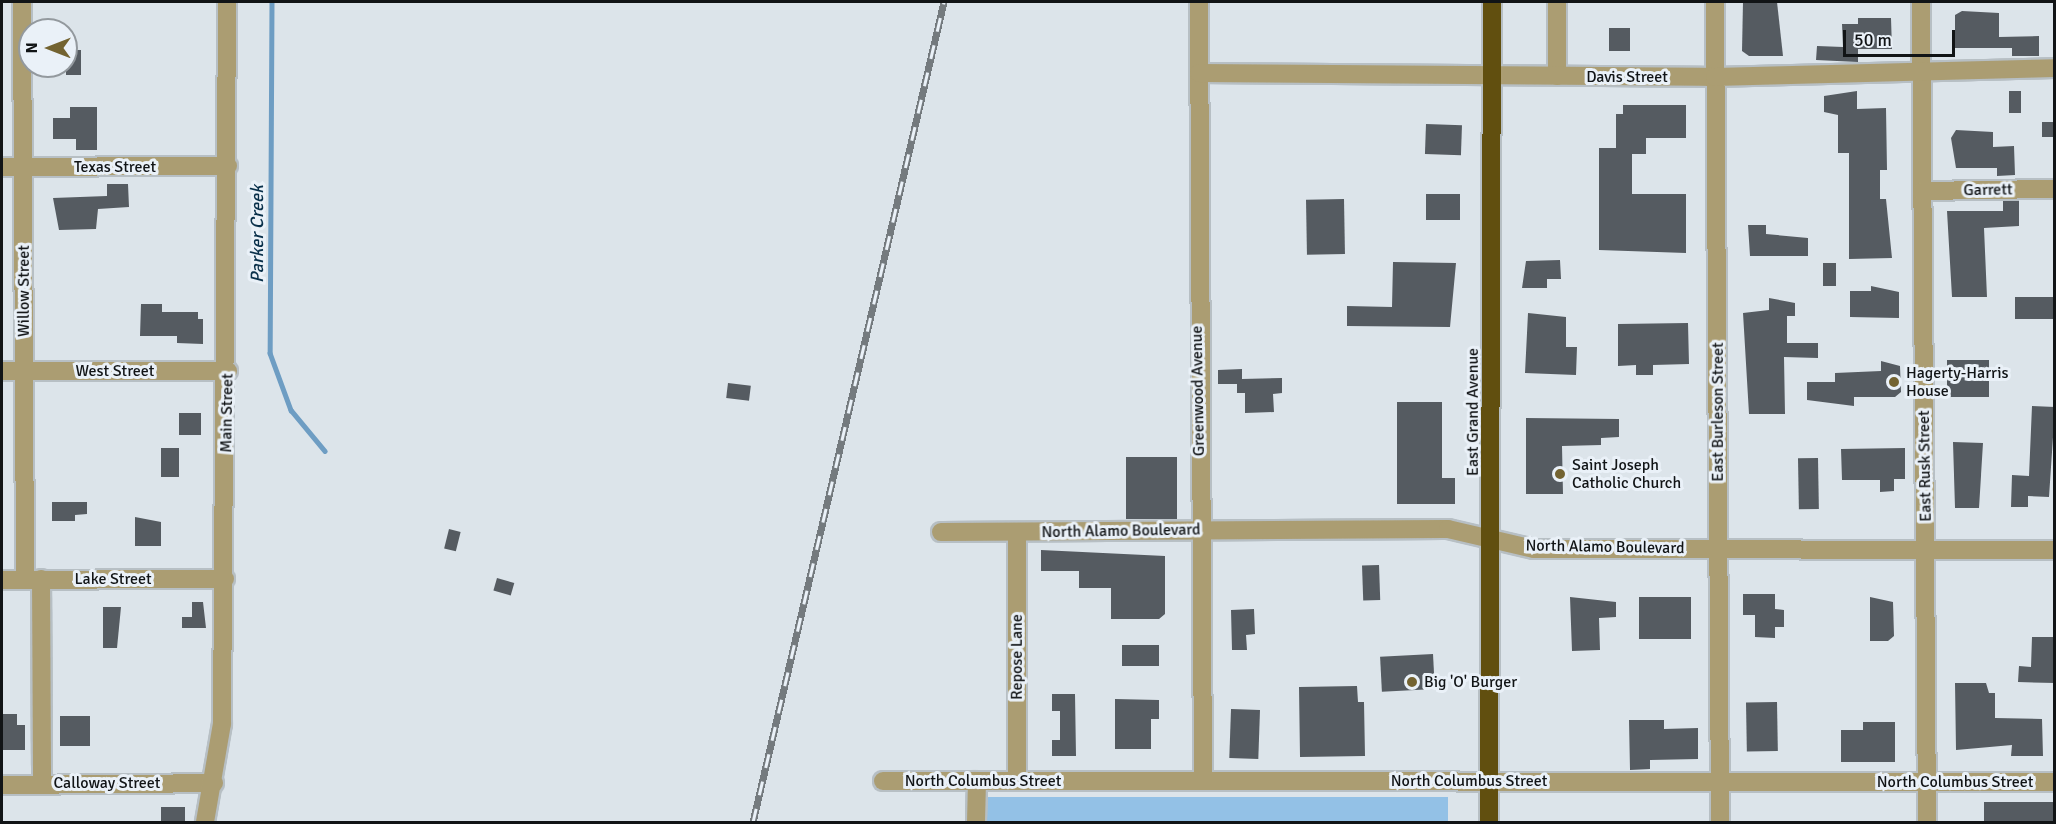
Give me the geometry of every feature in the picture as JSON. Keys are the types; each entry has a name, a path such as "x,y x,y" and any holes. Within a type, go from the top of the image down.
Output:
{"highway":[{"name":"East Grand Avenue","path":"1489,822 1492,540 1492,2"}],"street":[{"name":"Willow Street","path":"22,2 24,370 42,783"},
{"name":"Main Street","path":"205,822 222,724 228,371 227,2"},
{"name":"Greenwood Avenue","path":"1199,2 1203,781"},
{"path":"1557,2 1557,76"},
{"name":"East Burleson Street","path":"1715,2 1720,822"},
{"name":"East Rusk Street","path":"1921,2 1927,822"},
{"name":"Davis Street","path":"1198,73 1715,77 1922,75 2055,68"},
{"name":"Texas Street","path":"2,167 228,166"},
{"name":"Garrett","path":"1922,190 2055,189"},
{"name":"West Street","path":"2,371 228,371"},
{"name":"North Alamo Boulevard","path":"941,532 1448,529 1534,549 2055,550"},
{"name":"Repose Lane","path":"1017,533 1017,781"},
{"name":"Lake Street","path":"2,580 225,579"},
{"name":"North Columbus Street","path":"883,781 2055,782"},
{"path":"976,822 977,781"},
{"name":"Calloway Street","path":"2,785 213,783"}],"shaded area":[{"path":"987,797 1448,797 1448,822 987,822"}],"building":[{"path":"1743,2 1777,2 1783,56 1749,56 1742,51"},
{"path":"1962,11 1999,13 1999,37 2039,36 2039,56 2012,56 2012,48 1955,48 1955,15"},
{"path":"1858,18 1891,18 1892,49 1858,49 1858,62 1816,60 1817,46 1843,47 1842,24 1858,24"},
{"path":"1609,28 1630,28 1630,51 1609,51"},
{"path":"78,50 81,50 81,75 78,75"},
{"path":"1857,91 1857,109 1886,108 1887,170 1880,170 1880,199 1886,199 1892,258 1849,259 1849,153 1838,153 1838,115 1824,112 1824,96"},
{"path":"2009,91 2021,91 2021,113 2009,113"},
{"path":"1623,105 1686,105 1686,138 1646,138 1646,154 1632,154 1632,194 1686,194 1686,253 1599,250 1599,148 1616,148 1616,114 1623,114"},
{"path":"70,107 97,107 97,150 76,150 76,139 53,139 53,118 70,118"},
{"path":"2042,122 2054,122 2054,137 2042,137"},
{"path":"1426,124 1462,125 1461,155 1425,154"},
{"path":"1956,130 1993,132 1993,147 2014,146 2015,175 1997,176 1997,168 1956,168 1951,138"},
{"path":"107,184 128,184 129,207 98,209 96,229 59,230 53,198 107,196"},
{"path":"1426,194 1460,194 1460,220 1426,220"},
{"path":"1344,199 1345,254 1307,255 1306,200"},
{"path":"2003,201 2019,201 2019,226 1984,228 1987,297 1952,297 1947,211 2003,211"},
{"path":"1748,225 1766,225 1766,234 1808,238 1808,256 1750,256"},
{"path":"1560,260 1561,279 1547,279 1547,288 1522,288 1526,261"},
{"path":"1393,262 1456,263 1450,327 1347,326 1347,306 1392,307"},
{"path":"1823,263 1836,263 1836,286 1823,286"},
{"path":"1871,286 1899,292 1899,318 1850,317 1850,291 1871,291"},
{"path":"2015,297 2054,297 2054,319 2015,319"},
{"path":"1769,298 1795,303 1795,316 1787,316 1787,343 1818,343 1818,358 1784,357 1785,414 1749,414 1743,313 1769,310"},
{"path":"141,304 162,304 162,312 198,312 198,319 203,319 203,344 177,343 177,336 140,336"},
{"path":"1528,313 1566,317 1566,347 1577,347 1576,375 1525,373"},
{"path":"1688,323 1689,364 1653,365 1653,375 1636,375 1636,365 1618,366 1618,324"},
{"path":"1947,360 1989,360 1989,397 1947,397"},
{"path":"1881,361 1900,366 1901,392 1895,397 1854,397 1854,406 1807,400 1807,382 1835,382 1835,373 1881,371"},
{"path":"1242,369 1242,379 1282,378 1282,393 1273,394 1274,412 1245,413 1245,393 1237,393 1237,384 1218,384 1218,370"},
{"path":"728,383 751,386 749,401 726,398"},
{"path":"1397,402 1442,402 1442,478 1455,478 1455,504 1397,504"},
{"path":"2032,406 2055,407 2049,497 2028,496 2028,507 2011,507 2012,475 2029,476"},
{"path":"179,413 201,413 201,435 179,435"},
{"path":"1526,418 1619,419 1619,437 1601,438 1601,445 1562,446 1563,494 1526,494"},
{"path":"1953,442 1983,443 1979,508 1955,508"},
{"path":"161,448 179,448 179,477 161,477"},
{"path":"1905,448 1905,479 1894,479 1894,491 1880,492 1880,480 1842,480 1841,449"},
{"path":"1126,457 1177,457 1177,519 1126,519"},
{"path":"1798,458 1818,458 1819,509 1799,509"},
{"path":"52,502 87,502 87,514 75,515 75,521 52,521"},
{"path":"135,517 161,522 161,546 135,546"},
{"path":"449,529 461,532 456,551 444,548"},
{"path":"1041,550 1165,556 1165,614 1159,619 1111,619 1111,588 1079,588 1079,571 1041,571"},
{"path":"1379,565 1380,600 1363,601 1362,566"},
{"path":"497,578 514,583 511,595 493,590"},
{"path":"1743,594 1775,594 1775,609 1784,610 1784,627 1775,627 1775,638 1755,637 1755,615 1743,615"},
{"path":"1570,597 1616,602 1616,617 1599,618 1600,650 1572,651"},
{"path":"1639,597 1691,597 1691,639 1639,639"},
{"path":"1870,597 1893,602 1894,636 1888,641 1870,641"},
{"path":"192,602 203,602 206,628 182,628 182,617 192,617"},
{"path":"103,607 121,607 117,648 103,648"},
{"path":"1254,609 1255,634 1246,635 1247,650 1232,650 1231,610"},
{"path":"2032,637 2055,637 2055,683 2018,682 2019,666 2031,667"},
{"path":"1122,645 1159,645 1159,666 1122,666"},
{"path":"1433,654 1435,689 1382,692 1380,657"},
{"path":"1955,683 1986,683 1989,693 1995,693 1995,718 2042,719 2043,756 2011,756 2012,745 1956,750"},
{"path":"1357,686 1358,702 1364,702 1365,756 1300,757 1299,687"},
{"path":"1052,694 1075,694 1076,756 1052,756 1052,740 1060,740 1060,711 1052,711"},
{"path":"1115,699 1159,700 1159,719 1151,719 1151,749 1115,749"},
{"path":"1777,702 1778,751 1747,752 1746,703"},
{"path":"1231,709 1260,710 1258,759 1229,758"},
{"path":"2,714 17,714 17,725 25,725 25,750 2,750"},
{"path":"60,716 90,716 90,746 60,746"},
{"path":"1629,720 1664,720 1664,729 1698,728 1698,759 1650,760 1650,769 1630,770"},
{"path":"1863,722 1895,722 1895,762 1841,762 1841,730 1863,730"},
{"path":"1984,802 2054,802 2054,822 1984,822"},
{"path":"161,807 185,807 185,822 161,822"}],"waterway":[{"name":"Parker Creek","path":"272,2 270,353 291,410 325,451"}],"railway":[{"path":"753,822 944,2"}],"place":[{"name":"Hagerty-Harris House","path":"1894,382"},
{"name":"Saint Joseph Catholic Church","path":"1560,474"},
{"name":"Big 'O' Burger","path":"1412,682"}]}
